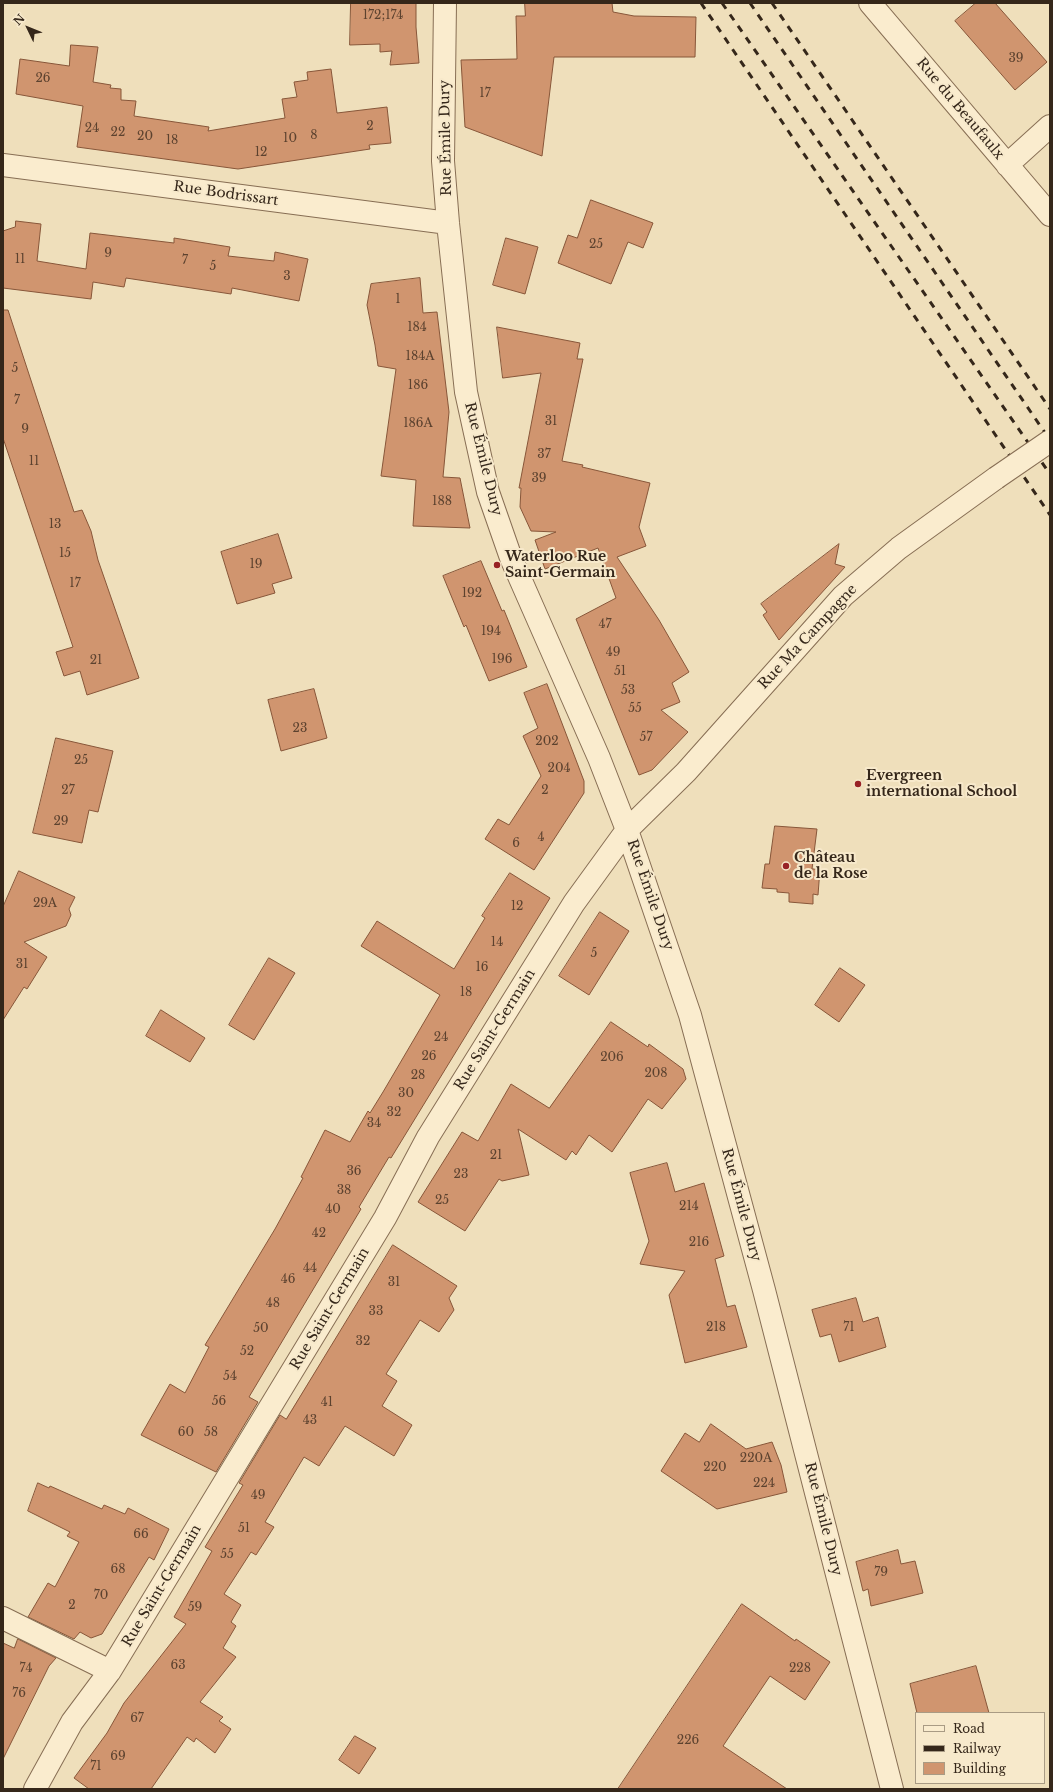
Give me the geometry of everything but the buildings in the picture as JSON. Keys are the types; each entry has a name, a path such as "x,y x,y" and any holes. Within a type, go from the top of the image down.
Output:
{"street":[{"name":"Rue Émile Dury","path":"445,3 443,160 448,223 466,392 488,492 511,558 599,758 627,830 692,1022 766,1298 892,1789"},
{"name":"Rue du Beaufaulx","path":"870,3 1050,215"},
{"path":"1007,165 1050,126"},
{"name":"Rue Bodrissart","path":"3,165 448,223"},
{"name":"Rue Ma Campagne","path":"627,830 686,772 843,596 899,548 1050,441"},
{"name":"Rue Saint-Germain","path":"35,1789 72,1722 110,1671 381,1224 432,1131 574,903 627,830"},
{"path":"3,1618 110,1671"}],"railway":[{"path":"701,3 1050,515"},
{"path":"722,3 1050,474"},
{"path":"750,3 1050,440"},
{"path":"772,3 1050,409"}],"place":[{"name":"Waterloo Rue Saint-Germain","path":"497,565"},
{"name":"Evergreen international School","path":"858,784"},
{"name":"Château de la Rose","path":"786,866"}]}
